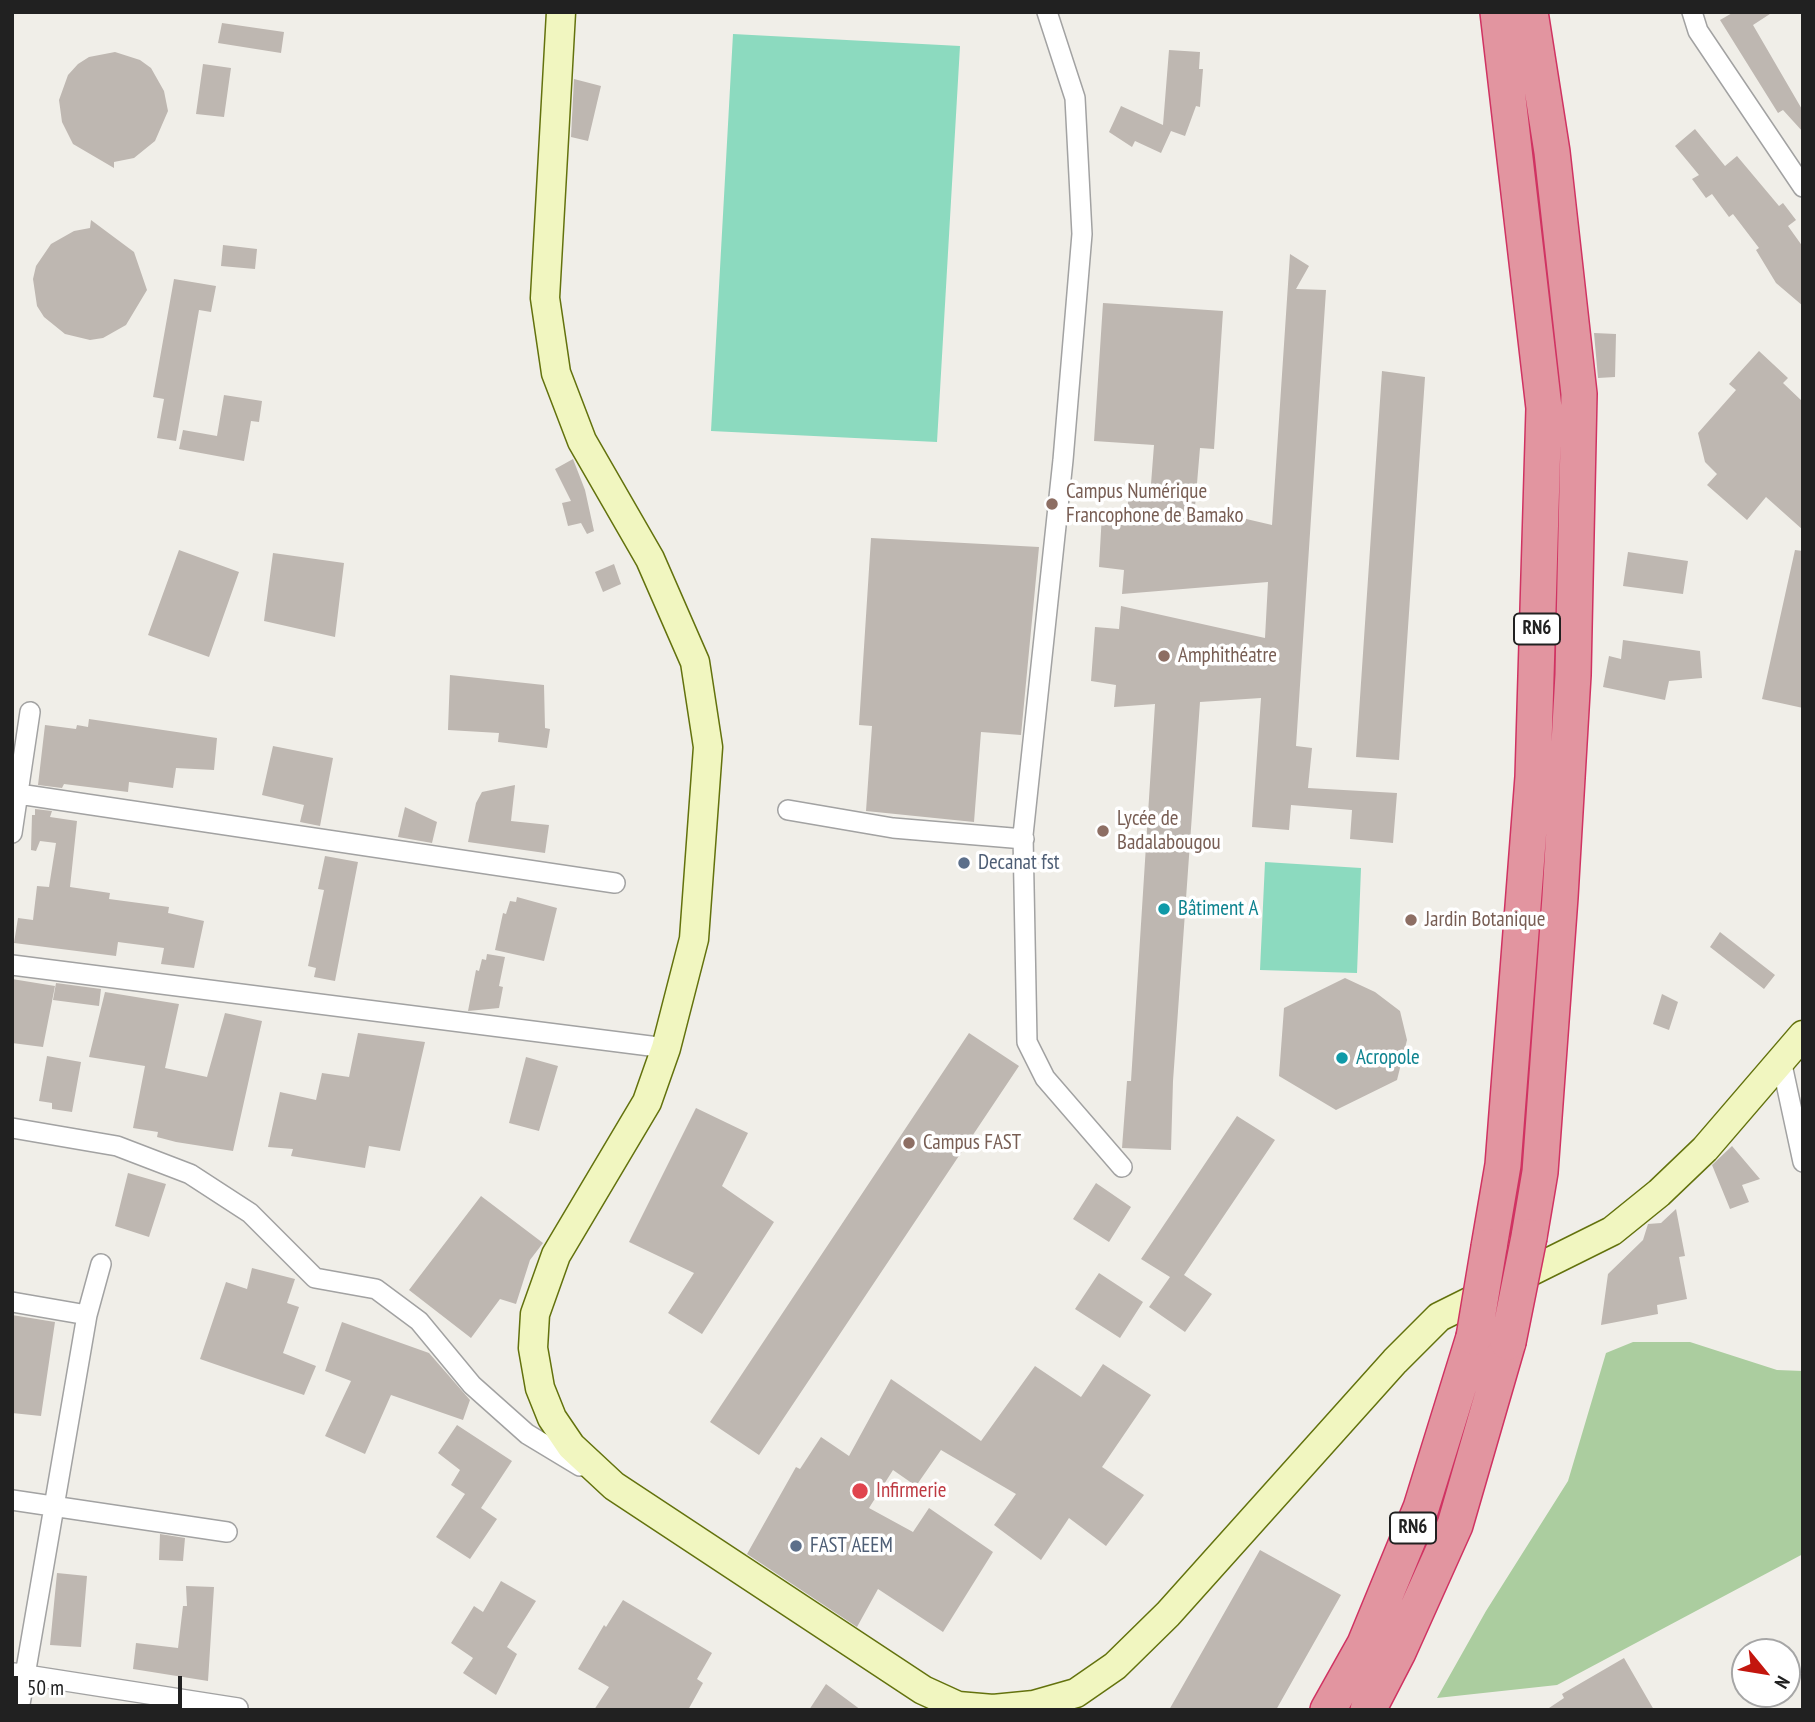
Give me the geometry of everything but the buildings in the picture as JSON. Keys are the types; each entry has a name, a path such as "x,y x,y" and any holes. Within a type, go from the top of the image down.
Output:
{"highway":[{"name":"RN6","path":"1328,1710 1365,1644 1421,1508 1474,1337 1503,1165 1533,777 1544,408 1498,12"},
{"name":"RN6","path":"1368,1710 1398,1652 1455,1525 1508,1342 1540,1172 1573,675 1578,394 1552,152 1530,12"}],"street":[{"path":"561,12 545,298 556,373 582,441 650,559 695,662 708,747 694,940 666,1048 646,1102 556,1255 535,1314 533,1348 540,1388 552,1418 571,1446 614,1486"},
{"path":"1047,12 1075,98 1082,234 1063,460 1024,839 1027,1042 1045,1078 1122,1167"},
{"path":"1692,12 1698,31 1803,187"},
{"path":"12,833 15,794 30,712"},
{"path":"15,794 615,883"},
{"path":"788,810 893,828 1024,839"},
{"path":"12,965 666,1048"},
{"path":"12,1128 117,1146 190,1174 250,1213 315,1278 376,1289 419,1321 472,1385 527,1434 614,1486 923,1690 958,1706 993,1709 1034,1705 1076,1693 1115,1666 1168,1614 1395,1361 1439,1317 1612,1231 1660,1193 1705,1149 1803,1035"},
{"path":"1781,1060 1803,1162"},
{"path":"19,1710 18,1674 54,1507 88,1315 102,1264"},
{"path":"12,1302 88,1315"},
{"path":"12,1500 226,1532"},
{"path":"18,1674 238,1708"}],"green space":[{"path":"733,34 960,46 937,442 711,431"},
{"path":"1265,862 1361,868 1357,973 1260,970"},
{"path":"1633,1342 1690,1342 1777,1370 1803,1371 1803,1554 1557,1685 1437,1698 1486,1611 1568,1481 1606,1353"}],"place":[{"name":"Campus Numérique Francophone de Bamako","path":"1052,504"},
{"name":"Amphithéatre","path":"1164,656"},
{"name":"Lycée de Badalabougou","path":"1103,831"},
{"name":"Decanat fst","path":"964,863"},
{"name":"Bâtiment A","path":"1164,909"},
{"name":"Jardin Botanique","path":"1411,920"},
{"name":"Acropole","path":"1342,1058"},
{"name":"Campus FAST","path":"909,1143"},
{"name":"Infirmerie","path":"860,1491"},
{"name":"FAST AEEM","path":"796,1546"}]}
